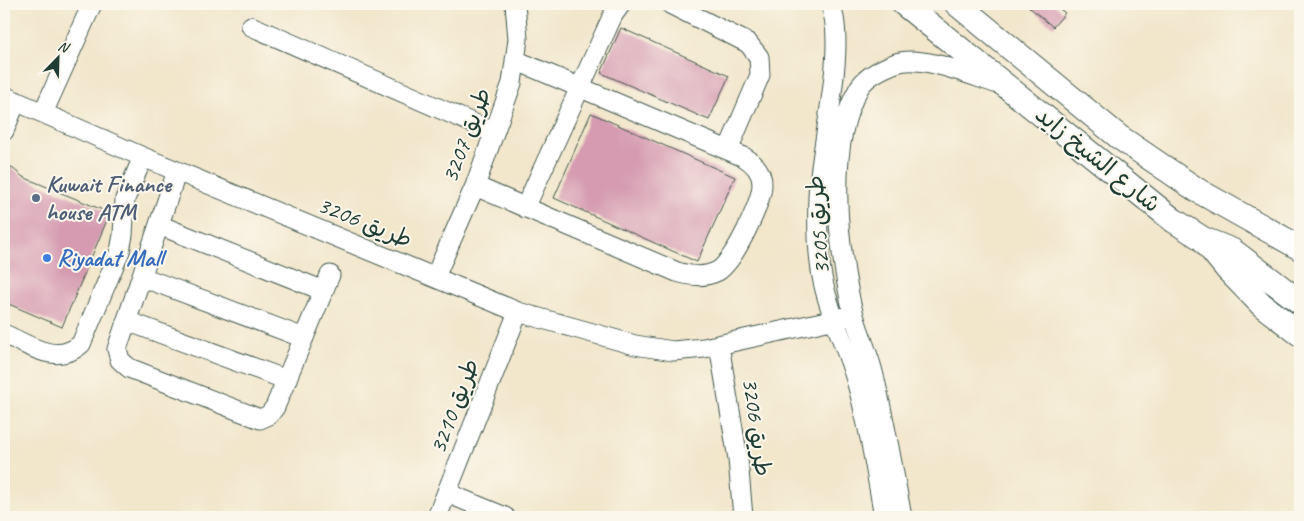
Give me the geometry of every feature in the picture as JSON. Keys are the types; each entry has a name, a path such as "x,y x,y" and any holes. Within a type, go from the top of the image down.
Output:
{"main road":[{"name":"شارع الشيخ زايد","path":"904,4 1174,220 1203,238 1233,251 1300,302"},
{"name":"شارع الشيخ زايد","path":"957,4 1118,137 1197,190 1300,248"},
{"path":"1203,238 1228,270 1262,306 1300,334"},
{"path":"1233,251 1300,281"}],"street":[{"path":"43,113 92,4"},
{"name":"طريق 3207","path":"435,277 474,186 512,83 518,39 515,4"},
{"path":"525,208 612,15 621,4"},
{"path":"670,4 748,43 759,57 760,75 728,150"},
{"name":"طريق 3205","path":"830,4 833,10 836,46 818,195 820,253 824,290 856,379 865,416 884,517"},
{"path":"251,26 493,132"},
{"path":"474,186 690,276 704,275 723,266 737,251 761,190 762,182 756,167 751,161 515,60"},
{"name":"طريق 3205","path":"902,517 873,372 854,314 841,251 838,196 840,151 851,107 860,87 871,75 898,62 933,62 1009,88"},
{"path":"4,131 10,99"},
{"name":"طريق 3206","path":"10,99 143,157 518,312 636,345 673,351 719,345 854,314"},
{"path":"4,334 54,355 72,352 81,344 120,251 125,199 143,157"},
{"path":"159,225 327,283 287,380 275,407 269,415 260,418 129,368 120,360 117,349 177,171"},
{"path":"142,276 304,338"},
{"name":"طريق 3210","path":"437,517 518,312"},
{"path":"127,320 287,380"},
{"name":"طريق 3206","path":"719,345 738,459 743,517"},
{"path":"447,493 505,517"}],"building":[{"path":"1032,4 1053,4 1065,13 1053,27 1029,7"},
{"path":"621,28 729,76 709,120 601,73"},
{"path":"591,113 735,177 697,262 554,198"},
{"name":"Riyadat Mall","path":"4,161 23,177 110,213 62,327 4,302"}],"place":[{"name":"Kuwait Finance house ATM","path":"36,198"},
{"name":"Riyadat Mall","path":"47,258"}]}
